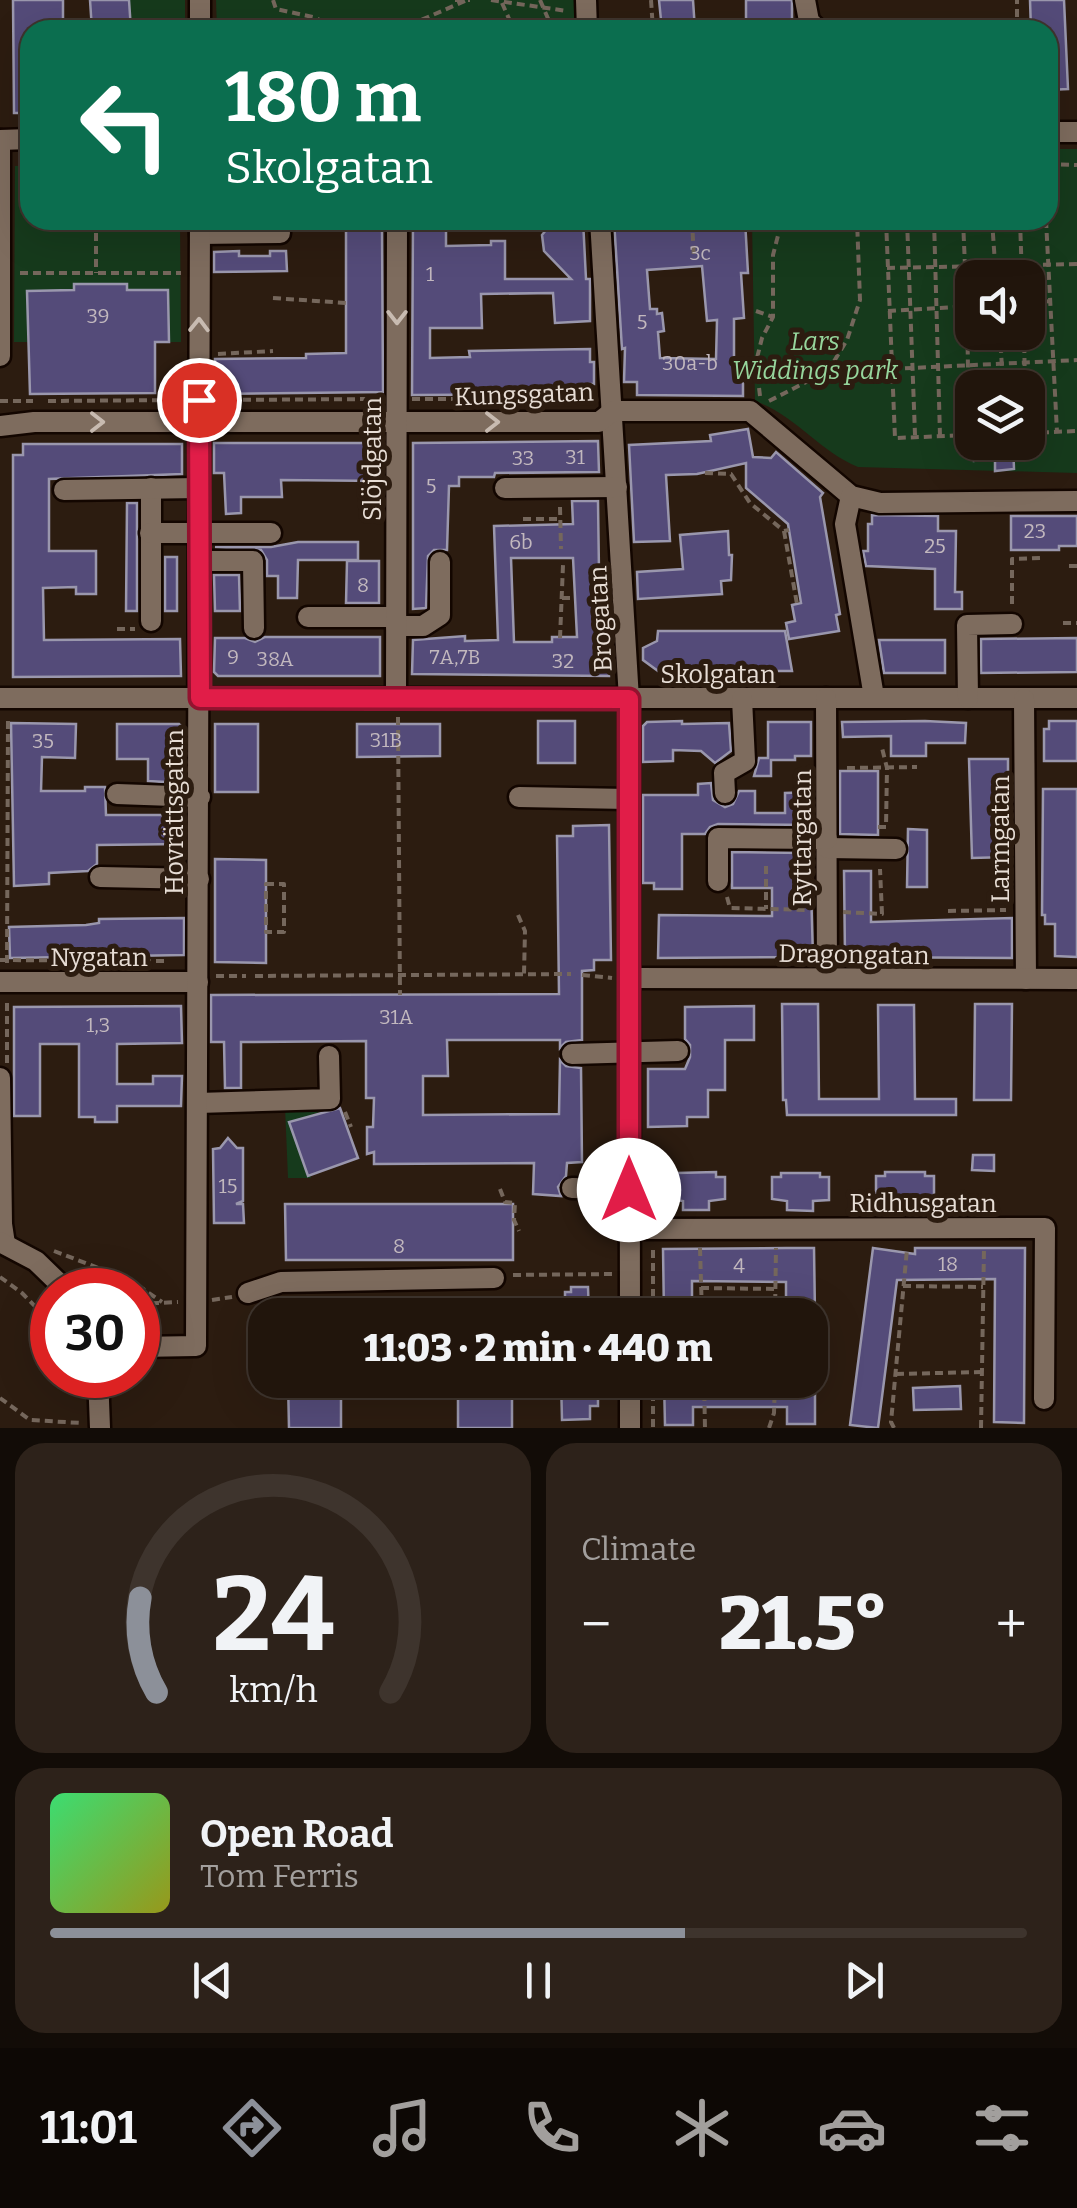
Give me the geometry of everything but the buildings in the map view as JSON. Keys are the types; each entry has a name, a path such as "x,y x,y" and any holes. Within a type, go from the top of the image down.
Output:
{"street":[{"path":"0,140 0,351"},
{"name":"Hovrättsgatan","path":"160,1347 196,1346 200,230"},
{"path":"240,230 280,233"},
{"name":"Slöjdgatan","path":"396,698 397,230"},
{"name":"Brogatan","path":"600,230 605,405 618,487 629,699 630,1298"},
{"name":"Kungsgatan","path":"0,426 34,422 599,422 605,405 750,411 851,496"},
{"path":"505,488 618,487"},
{"path":"151,488 151,621"},
{"path":"64,490 199,488"},
{"path":"874,697 844,524 851,496 880,503 1077,501"},
{"path":"150,533 271,533"},
{"path":"200,561 253,561 254,628"},
{"path":"308,617 422,626 440,616 440,562"},
{"path":"982,602 982,624"},
{"path":"968,698 968,624 1012,624"},
{"name":"Skolgatan","path":"4,698 1077,698"},
{"name":"Ryttargatan","path":"826,698 828,978"},
{"path":"724,793 724,773 745,761 742,699"},
{"name":"Larmgatan","path":"1024,699 1026,979"},
{"path":"118,794 200,796"},
{"path":"519,797 628,799"},
{"path":"718,881 718,838 896,850"},
{"path":"100,877 199,878"},
{"name":"Dragongatan","path":"630,978 1077,979"},
{"name":"Nygatan","path":"4,982 198,982"},
{"path":"572,1054 678,1050"},
{"path":"198,1103 330,1099 329,1056"},
{"path":"0,1078 3,1243 42,1268"},
{"path":"572,1188 629,1190"},
{"name":"Ridhusgatan","path":"629,1228 1045,1228 1044,1400"},
{"path":"248,1293 281,1282 494,1278"},
{"path":"630,1398 630,1428"}],"path":[{"path":"273,0 276,9 320,20"},
{"path":"455,0 468,1"},
{"path":"491,0 586,14"},
{"path":"540,0 549,20"},
{"path":"422,20 468,1"},
{"path":"502,3 510,20"},
{"path":"96,230 96,273"},
{"path":"694,230 697,252 694,259"},
{"path":"780,230 774,255 773,317 756,362 761,405 828,371 848,340 860,300 857,230"},
{"path":"886,230 895,438 955,436"},
{"path":"906,230 916,437"},
{"path":"934,230 940,436"},
{"path":"963,230 965,260"},
{"path":"993,230 995,260"},
{"path":"1020,230 1022,260"},
{"path":"1047,230 1057,432"},
{"path":"1045,264 1077,264"},
{"path":"887,268 955,266"},
{"path":"0,274 200,272"},
{"path":"273,298 346,303"},
{"path":"1045,301 1050,301"},
{"path":"888,312 955,307"},
{"path":"756,311 773,317"},
{"path":"968,370 969,350"},
{"path":"1001,350 1002,370"},
{"path":"1024,350 1025,370"},
{"path":"215,354 273,351"},
{"path":"892,369 1077,360"},
{"path":"0,401 397,399 605,405"},
{"path":"1045,432 1077,431"},
{"path":"705,473 731,474 750,503 786,530 797,604"},
{"path":"560,488 561,549"},
{"path":"772,520 776,514"},
{"path":"523,519 560,519"},
{"path":"1012,624 1012,558 1040,558"},
{"path":"560,638 564,564"},
{"path":"1069,566 1077,566"},
{"path":"562,598 575,598"},
{"path":"1063,623 1077,623"},
{"path":"4,698 4,982"},
{"path":"396,698 400,995"},
{"path":"878,827 886,826 887,768 882,748"},
{"path":"827,768 917,767"},
{"path":"878,777 887,777"},
{"path":"878,794 887,794"},
{"path":"878,810 886,810"},
{"path":"766,866 766,909"},
{"path":"266,884 284,884 284,932 266,932 266,884"},
{"path":"948,911 1026,910"},
{"path":"518,915 525,931 524,974"},
{"path":"255,976 571,974"},
{"path":"582,975 606,978"},
{"path":"198,982 213,976 246,976"},
{"path":"342,1104 351,1127"},
{"path":"500,1189 505,1202 515,1204 514,1220 519,1232"},
{"path":"653,1228 653,1298"},
{"path":"699,1228 701,1298"},
{"path":"776,1228 776,1298"},
{"path":"894,1428 891,1422 908,1228"},
{"path":"981,1428 985,1228"},
{"path":"50,1249 130,1280 162,1302 197,1302 248,1293"},
{"path":"494,1278 630,1274"},
{"path":"0,1276 30,1304"},
{"path":"904,1286 984,1287"},
{"path":"701,1288 776,1288"},
{"path":"896,1374 981,1372"},
{"path":"0,1398 30,1420 90,1419"},
{"path":"653,1398 653,1428"},
{"path":"704,1398 705,1428"},
{"path":"768,1428 774,1398"}],"green space":[{"path":"129,0 185,0 185,20 130,20"},
{"path":"216,0 577,0 578,20 217,20"},
{"name":"Lars Widdings park","path":"1058,149 1077,149 1077,473 858,467 755,401 752,230 1058,230"},
{"path":"15,166 20,166 20,230 180,230 181,342 169,342 168,290 127,290 126,284 74,284 74,290 27,291 27,342 14,342"},
{"path":"285,1107 333,1107 289,1123 311,1178 288,1178"}],"route":[{"path":"199,400 200,698 629,699 629,1190"}]}
